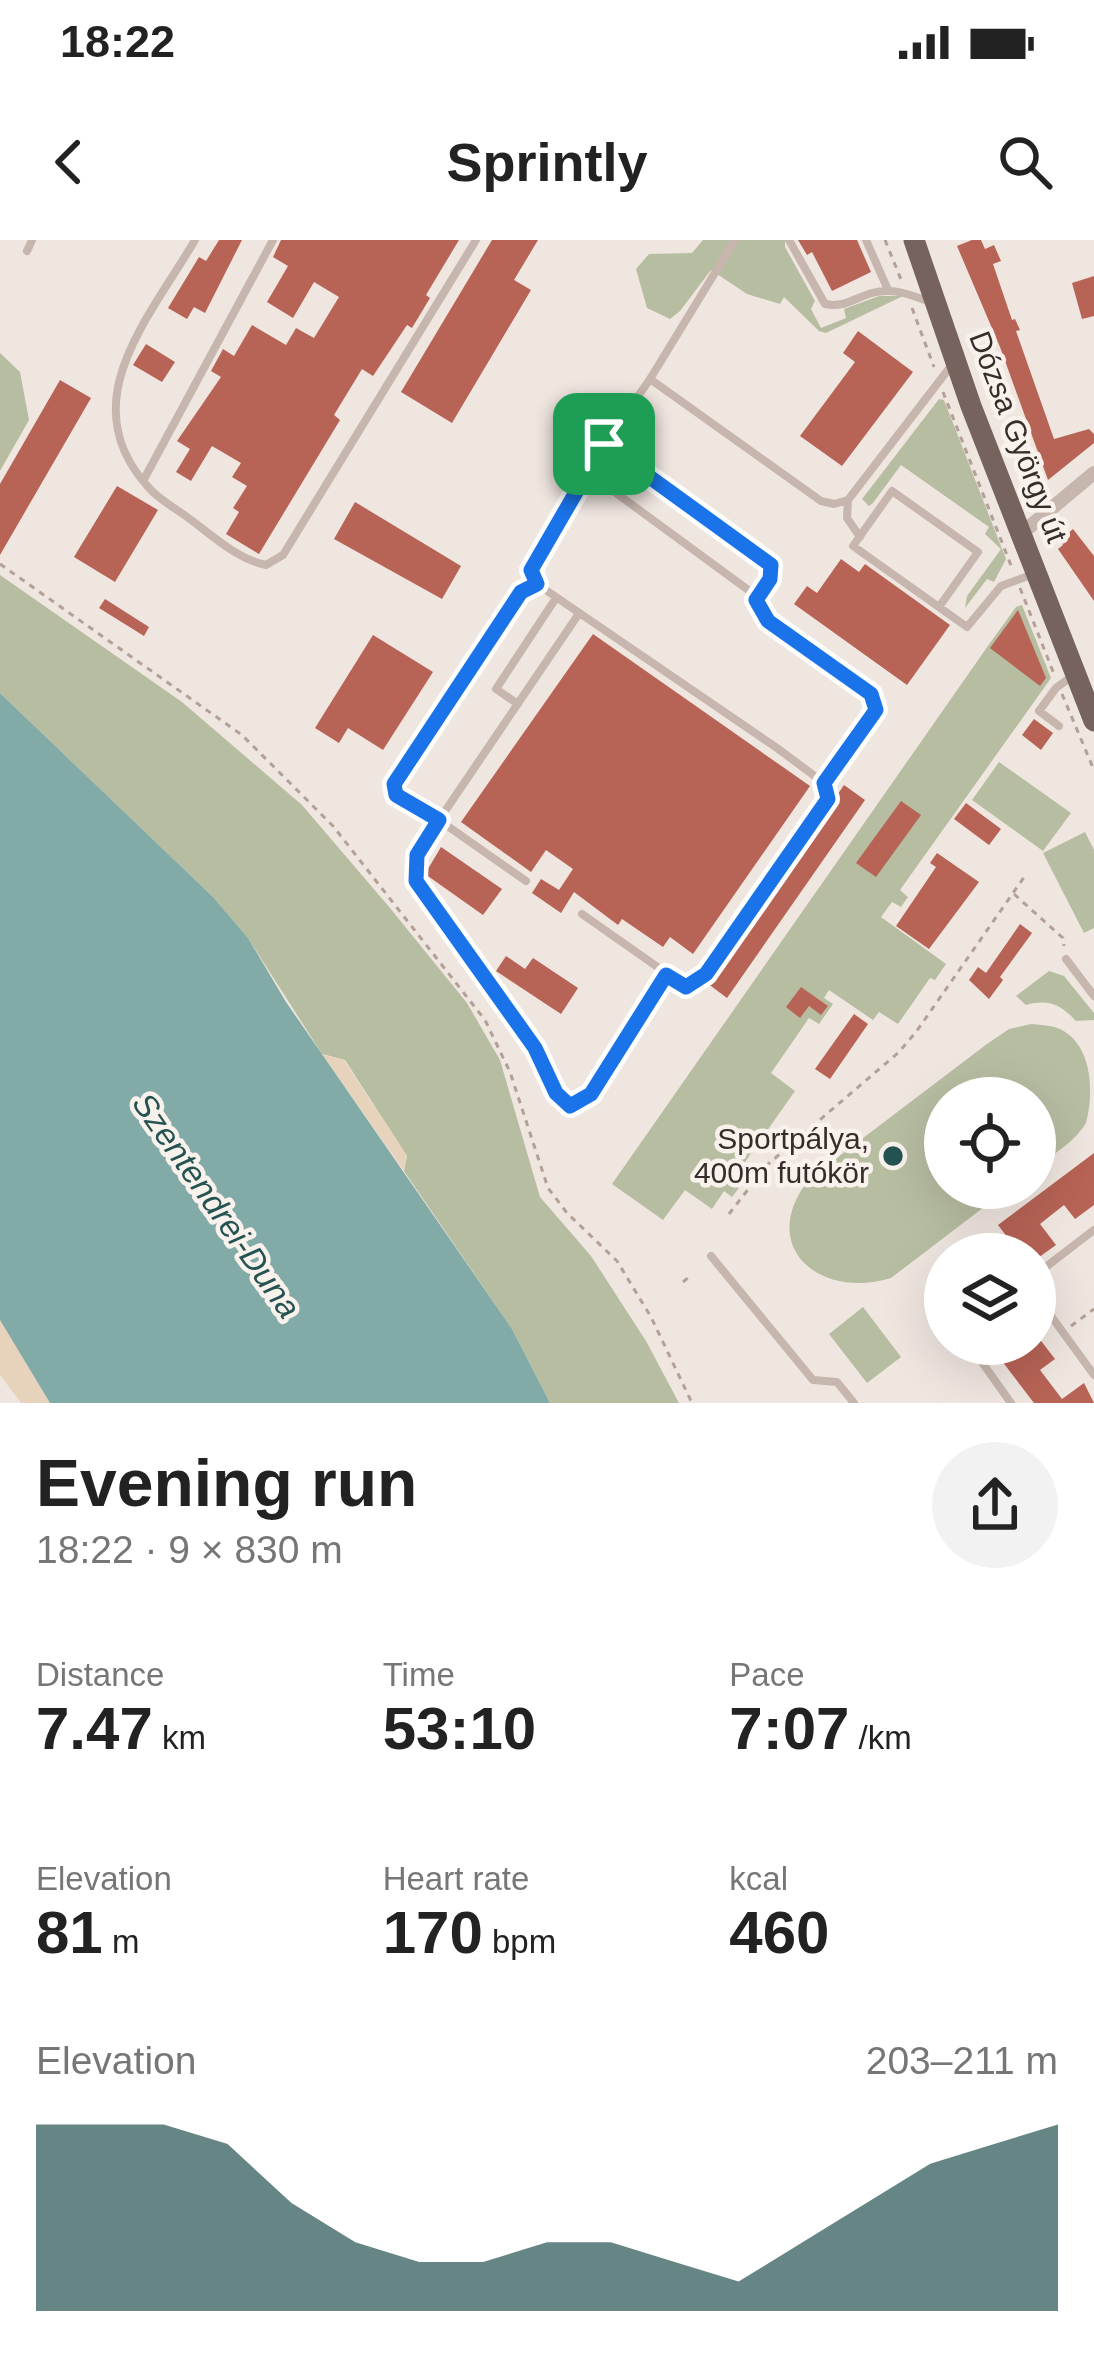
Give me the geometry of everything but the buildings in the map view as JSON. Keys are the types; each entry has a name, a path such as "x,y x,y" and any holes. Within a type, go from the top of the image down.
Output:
{"main road":[{"name":"Dózsa György út","path":"914,240 1022,533 1027,576 1076,673 1094,721"}],"street":[{"path":"1022,533 1094,473"}],"lane":[{"path":"27,250 32,240"},
{"path":"195,240 119,370 118,436 130,464 152,492 242,557 266,565 277,560 476,240"},
{"path":"143,481 273,240"},
{"path":"581,914 686,987 706,974 828,799 824,783 578,615 537,584 531,570 586,471 650,380 735,240"},
{"path":"789,240 825,304 843,306 888,290 937,304"},
{"path":"866,240 888,290"},
{"path":"860,537 847,518 848,500 956,360"},
{"path":"650,380 821,501 848,500"},
{"path":"604,444 771,565 770,579 756,600"},
{"path":"586,471 751,592 768,621 871,694 876,710 824,783"},
{"path":"939,607 978,552 892,491 853,546 967,627 988,598 1027,576"},
{"path":"526,881 396,795 394,784 521,592 537,584"},
{"path":"518,704 496,689 556,598"},
{"path":"578,615 417,855 416,881 535,1048 556,1093 570,1106 591,1094 666,975"},
{"path":"1059,726 1040,711 1056,688 1076,673"},
{"path":"1066,959 1094,996"},
{"path":"1056,1259 1094,1230"},
{"path":"711,1256 813,1380 837,1382 854,1403"},
{"path":"1056,1322 1094,1375"},
{"path":"984,1365 1011,1403"}],"path":[{"path":"884,240 938,379 1027,576"},
{"path":"0,564 242,735 333,826 485,1020 510,1072 548,1187 567,1213 617,1262 651,1317 692,1403"},
{"path":"729,1214 766,1165 898,1053 1027,873"},
{"path":"1012,892 1063,938 1066,959"},
{"path":"683,1282 689,1276"},
{"path":"1063,1332 1094,1309"}],"green space":[{"path":"703,240 785,240 815,301 811,309 821,328 846,318 844,309 879,296 903,296 826,333 784,297 780,304 747,294 711,270 670,319 647,308 636,269 649,254 692,253"},
{"path":"0,353 20,372 29,420 0,471"},
{"path":"939,399 944,400 1006,559 994,582 987,579 965,608 967,596 1001,549 985,534 989,527 901,465 873,503 869,506 862,499"},
{"path":"0,575 182,702 302,805 390,908 467,1003 500,1060 540,1197 591,1256 679,1403 550,1403 512,1329 404,1171 407,1156 345,1060 322,1054 248,938 213,897 0,693"},
{"path":"1022,605 1051,678 900,890 908,897 901,907 892,902 881,917 946,964 935,980 930,978 898,1024 879,1012 873,1020 829,990 824,998 833,1004 819,1024 809,1018 771,1073 795,1091 731,1182 739,1188 732,1197 724,1191 712,1209 685,1190 663,1220 612,1184 990,643"},
{"path":"999,762 1071,813 1043,851 972,800"},
{"path":"1085,832 1094,850 1094,928 1084,933 1043,853"},
{"path":"1049,971 1064,976 1094,1013 1094,1020 1076,1021 1054,1004 1026,1005 1016,996"},
{"name":"Sportpálya, 400m futókör","path":"1031,1024 1060,1029 1071,1036 1085,1058 1090,1084 1086,1123 1056,1153 1056,1077 943,1077 1009,1029"},
{"name":"Sportpálya, 400m futókör","path":"924,1092 924,1209 981,1209 950,1233 924,1233 924,1253 891,1278 841,1281 820,1274 793,1246 789,1226 794,1204 809,1179"},
{"path":"863,1307 901,1357 867,1383 829,1334"}],"sand":[{"path":"322,1054 344,1060 407,1156 404,1171"},
{"path":"0,1320 50,1403 21,1403 0,1375"}],"water":[{"name":"Szentendrei-Duna","path":"0,693 213,897 248,938 286,1002 512,1329 550,1403 50,1403 0,1320"}],"place":[{"name":"Sportpálya, 400m futókör","path":"893,1156"}],"route":[{"path":"604,444 771,565 770,579 756,600 768,621 871,694 876,710 824,783 828,799 706,974 686,987 666,975 591,1094 570,1106 556,1093 535,1048 416,881 417,855 439,820 396,795 394,784 521,592 537,584 531,570 604,444"}]}
